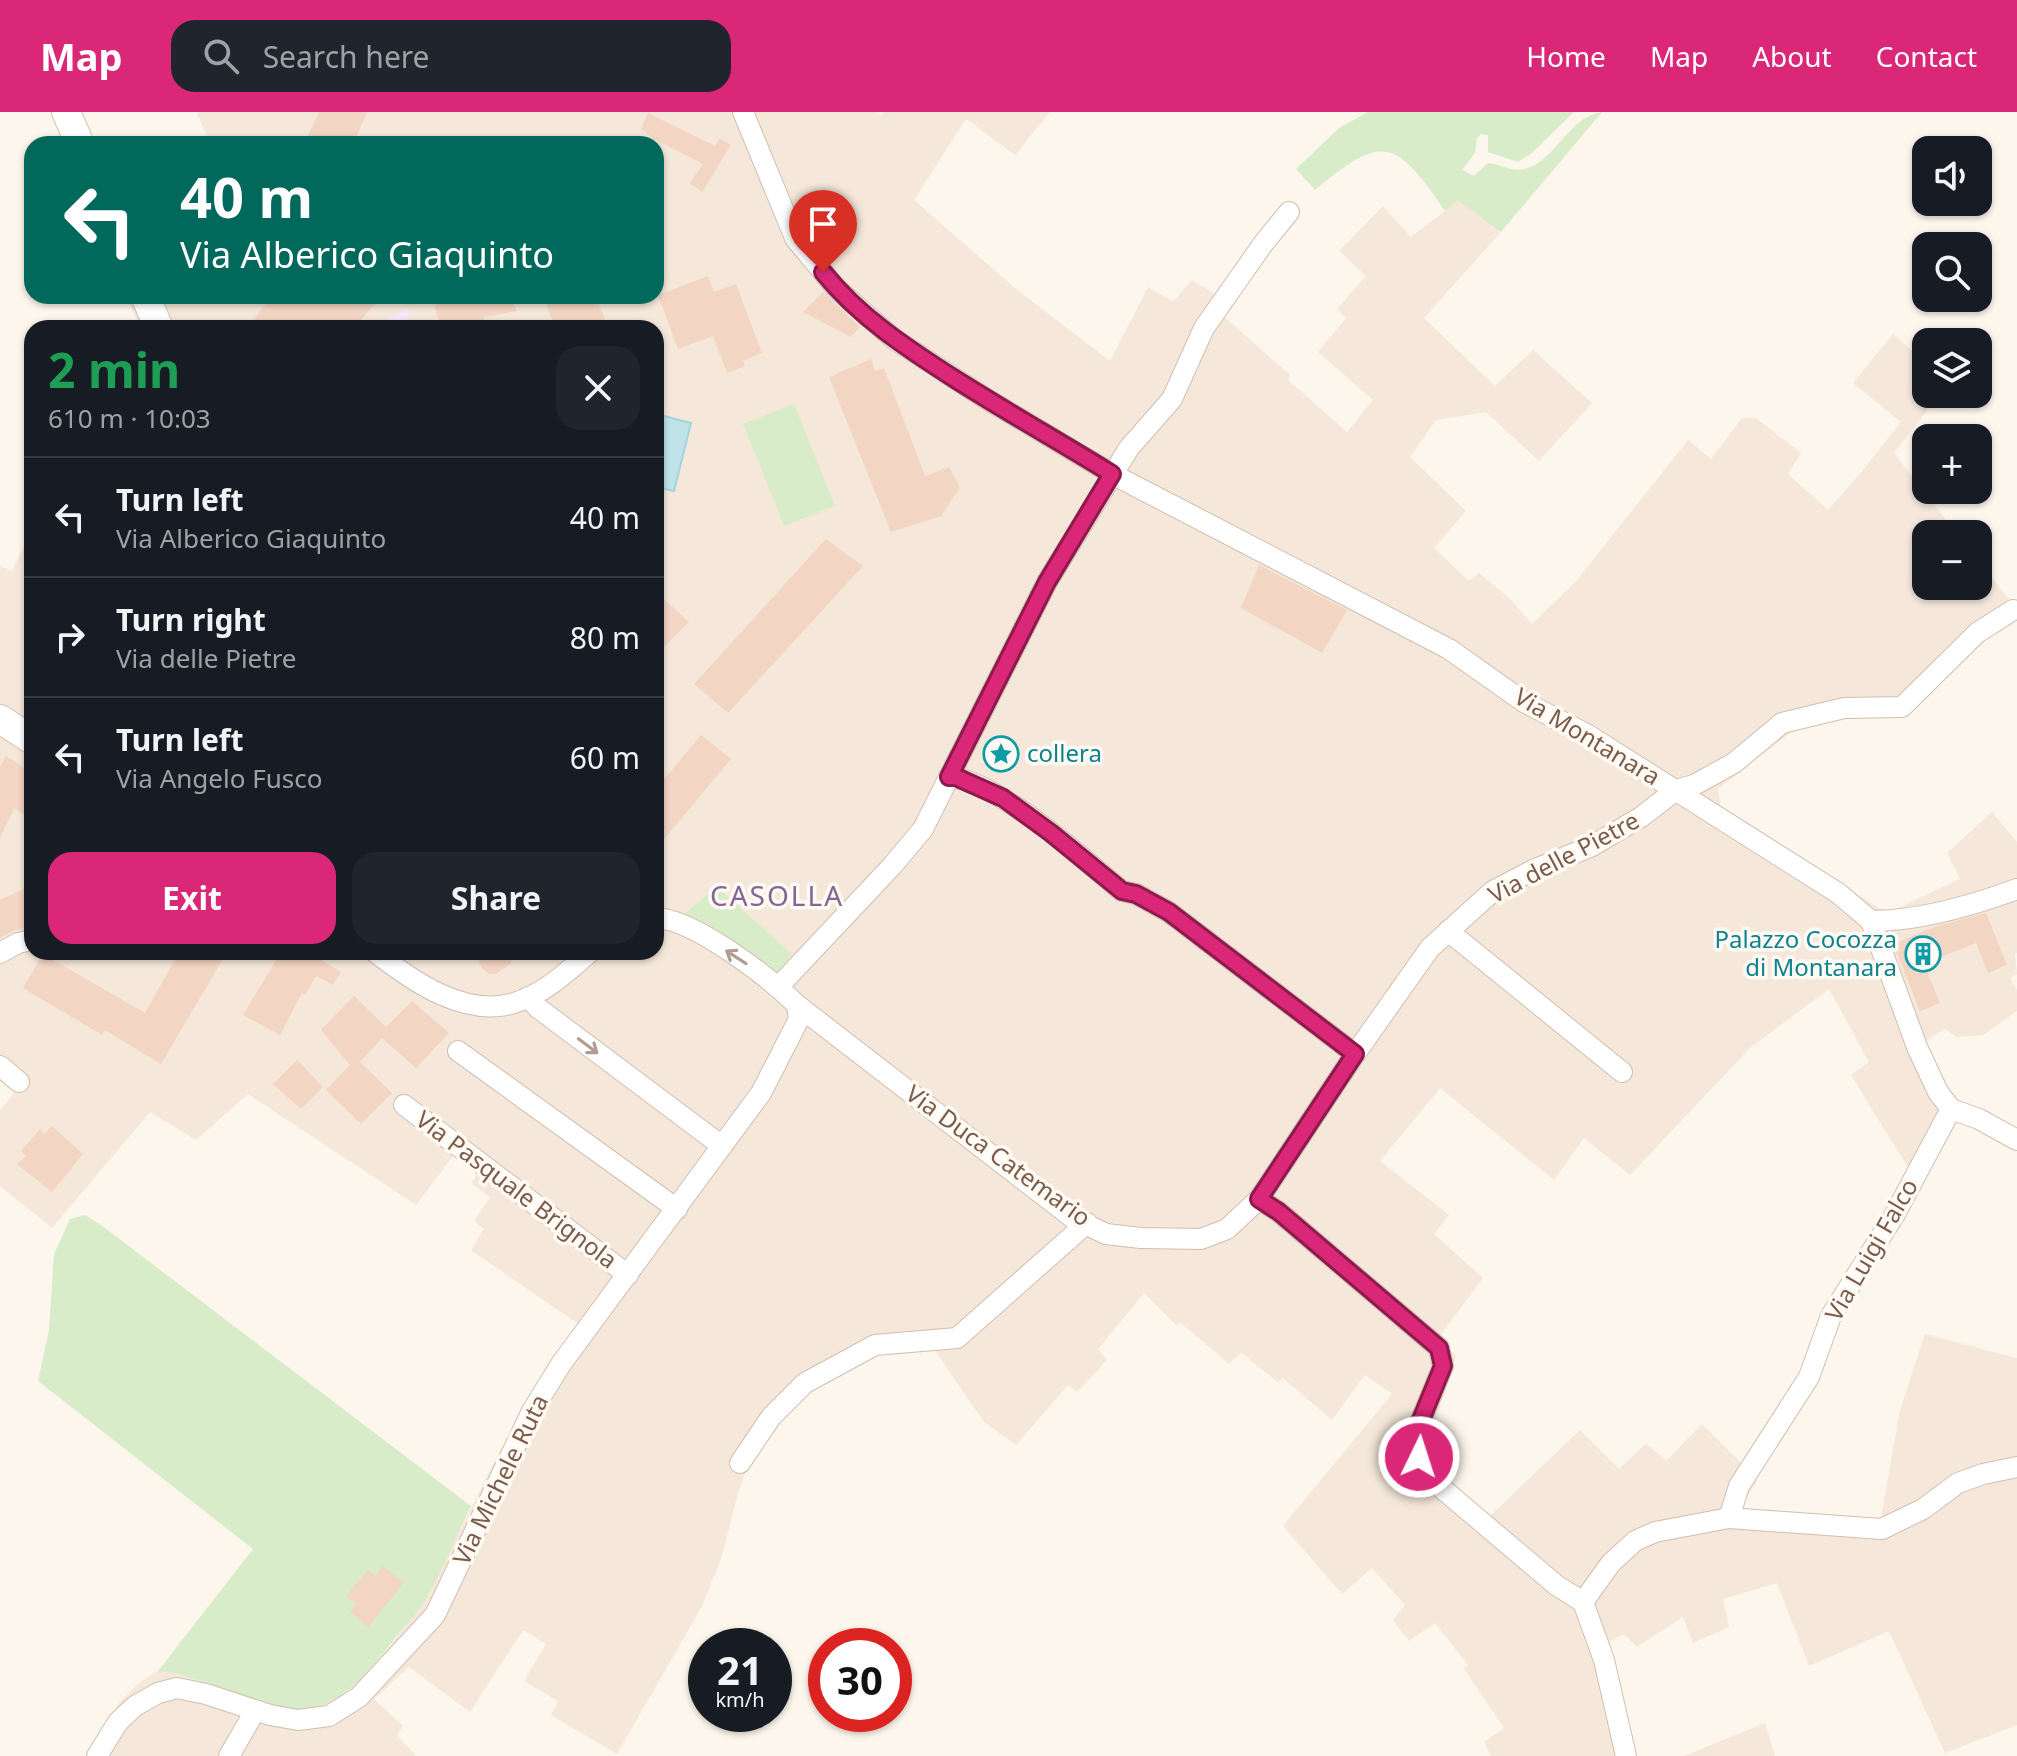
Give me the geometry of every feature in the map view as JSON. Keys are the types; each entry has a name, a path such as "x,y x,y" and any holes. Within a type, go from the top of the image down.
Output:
{"street":[{"path":"66,112 76,136"},
{"name":"Via Montanara","path":"743,112 795,238 837,289 894,339 1112,474 1449,649 1524,702 1588,735 1838,893 1871,921 1917,1047 1938,1092 1951,1109"},
{"path":"779,986 923,829 1047,582 1129,448 1172,399 1204,328 1289,212"},
{"name":"Via delle Pietre","path":"1259,1199 1430,948 1493,891 1533,870 1592,846 1641,817 1676,790 1694,785 1734,763 1782,723 1844,708 1902,707 1977,633 2013,610"},
{"path":"0,719 24,735"},
{"path":"949,777 956,777 1003,798 1122,891 1136,894 1169,912 1355,1054"},
{"path":"1871,921 1897,921 1985,901 2017,889"},
{"name":"Via Duca Catemario","path":"664,918 687,926 779,986 797,1005 1073,1218 1106,1234 1201,1239 1227,1229 1259,1199"},
{"path":"1448,931 1622,1072"},
{"path":"0,953 24,943"},
{"path":"385,960 448,998 474,1006 513,1004 550,986 581,960"},
{"path":"528,997 538,1008 722,1146"},
{"name":"Via Michele Ruta","path":"97,1756 118,1722 135,1706 158,1693 177,1688 298,1720 329,1716 359,1697 435,1615 532,1411 561,1364 761,1093 799,1019 797,1005"},
{"path":"458,1051 677,1209"},
{"path":"0,1066 19,1082"},
{"name":"Via Pasquale Brignola","path":"404,1105 628,1275"},
{"path":"1951,1109 1979,1119 2017,1140"},
{"name":"Via Luigi Falco","path":"1729,1518 1739,1486 1809,1377 1831,1316 1895,1214 1951,1109"},
{"path":"1259,1199 1279,1212 1439,1348 1443,1366 1414,1437 1419,1457 1438,1485 1556,1585 1583,1602 1604,1660 1626,1756"},
{"path":"740,1463 771,1417 805,1383 875,1345 957,1338 1087,1223"},
{"path":"1583,1602 1611,1563 1635,1541 1655,1532 1729,1518 1882,1529 1923,1509 1958,1483 2017,1467"},
{"path":"229,1756 255,1711"}],"shaded area":[{"path":"876,112 881,116 884,112 1050,112 1015,155 966,119 914,200 1016,289 1110,361 1148,287 1173,302 1192,280 1216,295 1220,313 1290,375 1288,380 1347,432 1373,400 1318,352 1346,318 1337,309 1366,276 1339,251 1383,206 1411,237 1458,201 1501,232 1424,318 1495,386 1533,350 1592,403 1539,461 1486,412 1436,420 1410,457 1466,511 1434,548 1469,581 1479,573 1510,599 1532,624 1577,580 1688,440 1711,459 1742,418 1756,418 1801,453 1788,474 1828,510 1901,422 1853,383 1893,334 1912,351 1912,408 1929,408 1917,424 1912,424 1912,430 1894,453 1912,476 1912,504 1934,504 1946,520 1912,520 1912,600 1992,600 1992,578 2017,610 2017,619 1971,648 1918,705 1837,717 1791,732 1718,789 1721,810 1887,913 1960,879 1947,853 1992,812 2017,842 2017,974 2010,978 2017,990 2017,1011 1983,1035 1957,1037 1945,1029 1921,1044 1942,1086 1963,1107 1918,1184 1851,1075 1869,1062 1829,989 1750,1048 1630,1175 1584,1138 1554,1180 1440,1088 1380,1161 1449,1215 1434,1234 1483,1278 1438,1338 1456,1356 1432,1432 1430,1451 1436,1466 1489,1517 1580,1430 1619,1469 1646,1443 1666,1461 1702,1424 1757,1482 1739,1508 1880,1523 1900,1410 1925,1334 2017,1358 2017,1725 1945,1753 1889,1631 1809,1666 1777,1583 1723,1599 1729,1627 1693,1643 1683,1617 1637,1647 1624,1634 1608,1642 1632,1756 1491,1756 1484,1742 1504,1728 1464,1669 1468,1665 1435,1623 1409,1641 1393,1620 1405,1605 1372,1568 1342,1594 1283,1526 1392,1394 1365,1375 1332,1420 1283,1378 1278,1382 1241,1353 1229,1364 1180,1322 1176,1325 1144,1293 1098,1349 1107,1360 1077,1392 1068,1385 1016,1445 984,1422 934,1349 875,1352 799,1396 771,1428 746,1470 722,1556 702,1606 617,1754 551,1715 558,1701 524,1681 546,1644 523,1630 470,1712 409,1667 374,1699 403,1726 397,1735 416,1756 87,1756 120,1702 140,1682 158,1671 179,1672 316,1708 345,1693 371,1670 425,1601 497,1456 580,1325 472,1251 484,1229 474,1221 490,1197 471,1184 477,1174 453,1156 416,1205 248,1094 196,1140 150,1112 52,1228 0,1186 0,1110 16,1091 0,1077 0,566 12,571 24,546 24,960 664,960 664,320 136,320 130,304 664,304 664,136 207,136 197,113"},
{"path":"410,309 407,320 387,320"},
{"path":"1765,1723 1775,1756 1684,1756"}],"green space":[{"path":"1368,112 1574,112 1532,153 1518,162 1488,152 1488,135 1481,134 1477,138 1475,153 1462,170 1474,176 1488,163 1520,170 1536,164 1580,121 1602,112 1501,232 1458,201 1445,211 1414,170 1401,158 1388,152 1374,152 1358,159 1315,190 1296,169 1339,128"},
{"path":"794,404 835,506 784,526 743,424"},
{"path":"717,887 792,954 776,974 684,914"},
{"path":"85,1215 471,1506 438,1577 419,1609 364,1676 324,1705 291,1710 273,1708 192,1678 158,1671 253,1549 38,1381 49,1330 54,1254 70,1219"}],"water":[{"path":"664,416 691,423 674,491 664,489"}],"building":[{"path":"319,112 367,112 356,136 308,136"},
{"path":"648,113 715,146 720,138 731,145 702,192 690,183 703,164 664,144 664,136 651,136 641,129"},
{"path":"708,276 714,292 736,284 762,353 743,361 745,366 727,373 713,336 678,349 661,304 664,304 664,293"},
{"path":"823,292 860,327 851,337 803,312"},
{"path":"266,304 375,304 361,320 252,320"},
{"path":"436,304 514,304 517,311 483,317 485,320 439,320"},
{"path":"546,304 598,304 606,320 552,320"},
{"path":"871,359 875,371 884,368 925,476 949,467 960,487 941,516 891,532 829,377"},
{"path":"826,539 863,566 728,713 694,684"},
{"path":"1259,565 1347,610 1322,653 1241,608"},
{"path":"664,599 689,622 664,647"},
{"path":"701,735 731,759 664,839 664,779"},
{"path":"6,756 24,768 24,815 14,808 0,838 0,767"},
{"path":"24,889 24,928 0,938 0,900"},
{"name":"Palazzo Cocozza di Montanara","path":"1986,913 2007,965 1988,973 1976,943 1924,964 1940,1003 1920,1011 1893,944 1937,926"},
{"path":"39,960 53,960 145,1013 175,960 222,960 161,1064 105,1030 102,1035 23,988"},
{"path":"276,960 321,960 341,972 333,985 316,976 305,995 302,993 280,1035 243,1015"},
{"path":"477,960 511,960 496,974 489,974"},
{"path":"354,996 386,1027 412,1001 449,1033 416,1068 382,1038 360,1062 392,1093 361,1124 326,1090 350,1065 321,1030"},
{"path":"297,1060 323,1087 301,1109 273,1084"},
{"path":"52,1126 83,1154 52,1192 17,1164 26,1156 21,1151 40,1129 44,1134"},
{"path":"383,1566 404,1583 368,1627 350,1612 356,1604 346,1596 368,1570 375,1576"}],"place":[{"name":"collera","path":"1001,754"},
{"name":"Palazzo Cocozza di Montanara","path":"1923,954"}],"district":[{"name":"CASOLLA","path":"777,896"}],"route":[{"path":"823,272 837,289 894,339 1112,474 1047,582 949,777 956,777 1003,798 1122,891 1136,894 1169,912 1355,1054 1259,1199 1279,1212 1439,1348 1443,1366 1414,1437 1419,1457"}]}
